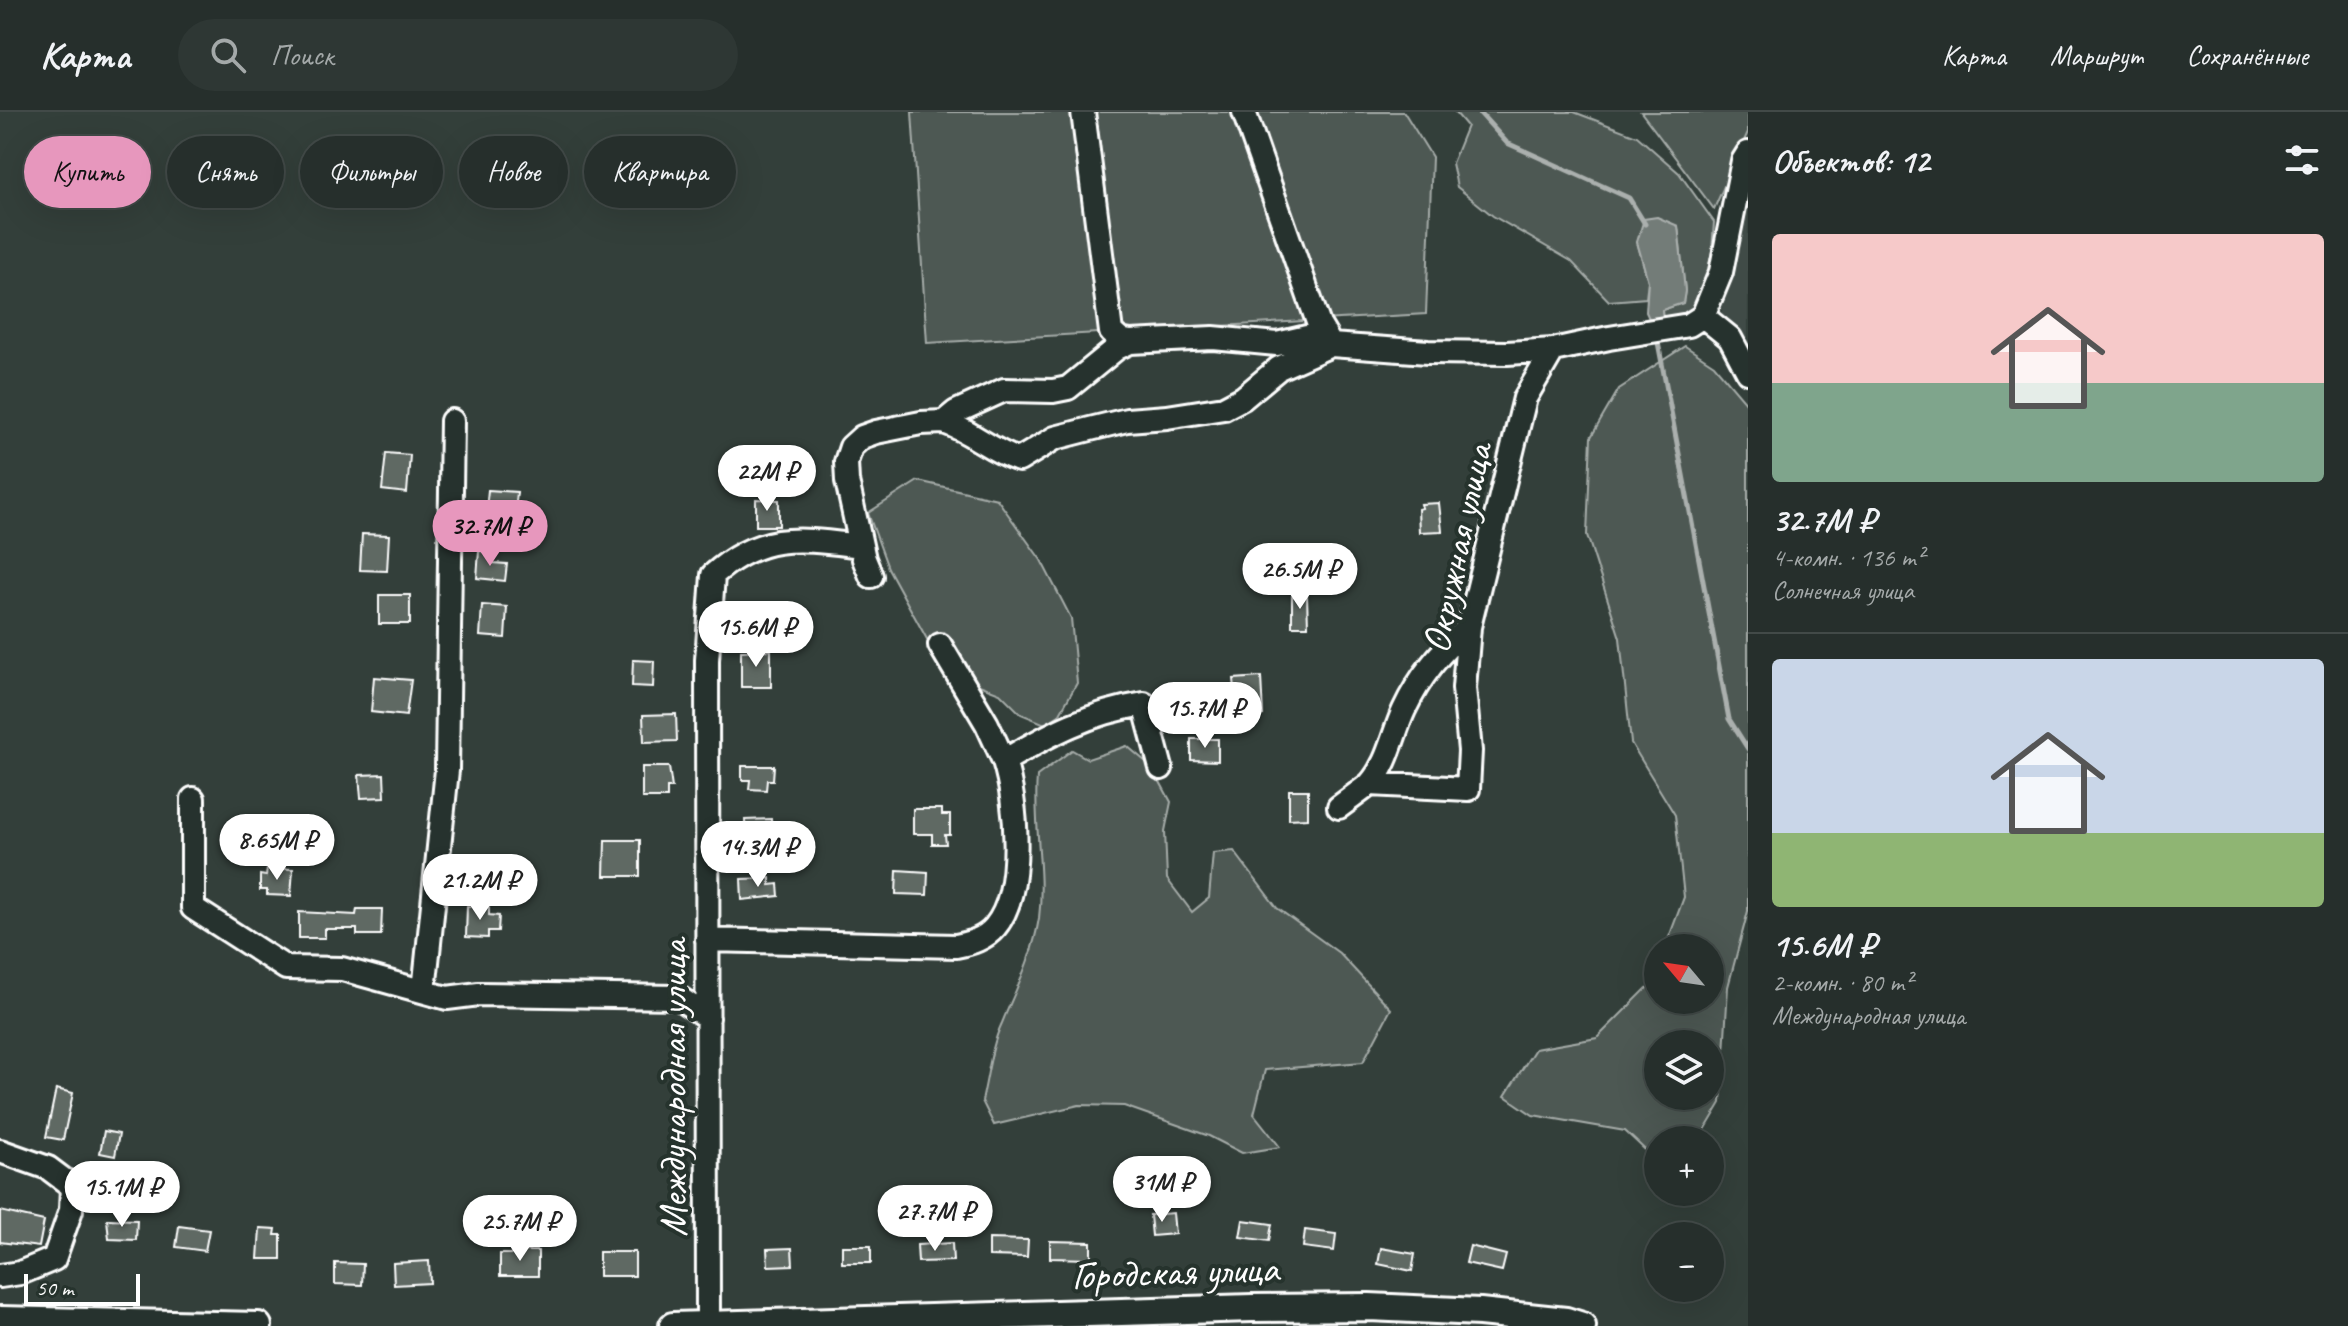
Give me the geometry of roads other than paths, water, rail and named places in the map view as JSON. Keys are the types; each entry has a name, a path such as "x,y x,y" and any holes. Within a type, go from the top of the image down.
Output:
{"main road":[{"name":"Городская улица","path":"673,1326 1369,1307 1480,1312 1566,1321 1582,1326"},
{"path":"0,1320 258,1326"}],"street":[{"path":"1083,112 1111,332 1120,340 1130,342 1213,338 1277,344 1307,337 1331,345 1428,352 1507,353 1553,350 1689,325 1703,316 1721,272 1743,161 1748,153"},
{"path":"1244,112 1319,325 1331,345"},
{"path":"1703,316 1730,338 1748,372"},
{"path":"944,422 956,412 1004,390 1053,391 1068,388 1117,348 1130,342"},
{"path":"871,576 847,481 846,462 851,447 862,437 921,423 944,422 964,429 1001,454 1019,460 1055,438 1090,429 1127,420 1224,408 1243,398 1279,368 1331,345"},
{"name":"Окружная улица","path":"1370,784 1468,789 1470,751 1464,688 1469,627 1525,398 1553,350"},
{"path":"424,991 447,770 452,421"},
{"name":"Международная улица","path":"708,1325 707,660 713,575 723,566 765,543 785,539 861,546"},
{"path":"1339,807 1382,771 1403,711 1434,661 1469,627"},
{"path":"707,940 956,946 976,942 995,927 1007,903 1014,875 1013,788 987,724 940,645"},
{"path":"1004,761 1056,730 1110,710 1144,704 1161,768"},
{"path":"193,799 193,908 286,968 342,969 447,998 479,994 678,997 708,1018"},
{"path":"0,1151 48,1168 72,1186 71,1210 54,1259 20,1273 0,1276"}],"waterway":[{"path":"1479,112 1507,143 1629,198 1645,224"},
{"path":"1657,337 1729,719 1748,749"}]}
